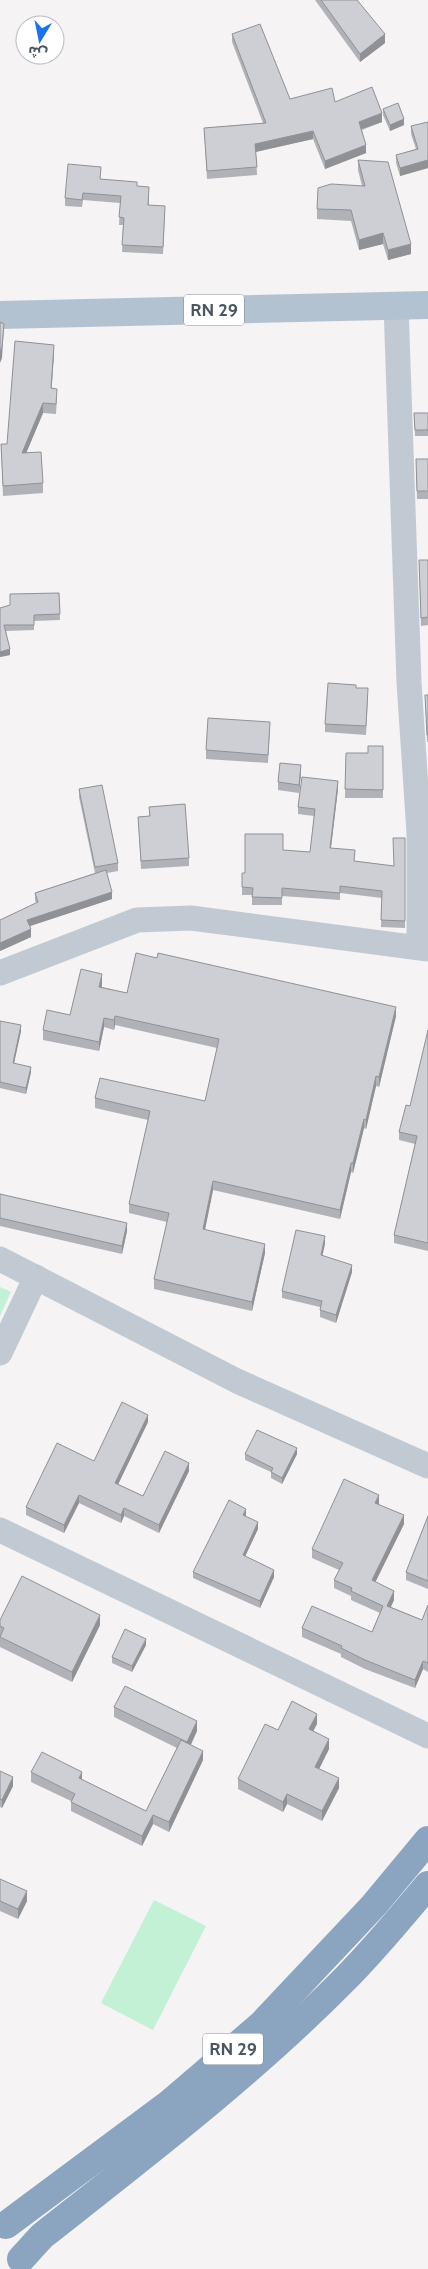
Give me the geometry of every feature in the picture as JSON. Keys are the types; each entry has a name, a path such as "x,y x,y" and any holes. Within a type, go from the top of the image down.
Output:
{"highway":[{"name":"RN 29","path":"3,2224 170,2103 261,2025 374,1905 428,1840"},
{"name":"RN 29","path":"20,2264 42,2236 223,2092 278,2043 346,1979 428,1886"},
{"path":"3,2224 17,2240 20,2264"}],"main road":[{"name":"RN 29","path":"0,315 428,305"}],"street":[{"path":"0,973 137,920 191,918 424,948 423,833 409,682 396,305"},
{"path":"0,1259 237,1381 428,1466"},
{"path":"0,1353 36,1277"},
{"path":"0,1530 428,1736"}],"green space":[{"path":"0,1287 11,1292 0,1316"},
{"path":"154,1900 206,1926 153,2030 101,2003"}],"building":[{"path":"321,0 357,0 385,34 360,54"},
{"path":"260,24 290,99 332,88 335,102 372,87 382,113 359,122 366,145 325,161 313,131 255,144 257,167 207,171 204,128 266,123 232,34"},
{"path":"398,103 404,119 390,125 383,109"},
{"path":"428,122 428,160 400,168 396,155 418,149 411,126"},
{"path":"358,160 388,162 411,244 388,250 383,233 359,240 351,210 317,209 318,188 331,184 365,186"},
{"path":"68,164 101,167 100,179 137,182 137,186 149,187 148,205 165,206 163,247 122,245 124,218 119,217 121,196 83,193 82,200 65,198"},
{"path":"0,322 4,324 0,352"},
{"path":"15,341 54,345 51,388 57,389 56,404 43,403 22,453 41,452 43,483 3,486 1,444 7,444"},
{"path":"414,413 428,413 428,430 415,430"},
{"path":"416,459 428,459 428,491 417,491"},
{"path":"419,560 428,560 428,617 421,618"},
{"path":"59,593 60,614 34,615 34,625 4,625 10,649 0,652 0,608 10,605 10,594"},
{"path":"328,683 368,688 366,726 325,724"},
{"path":"425,695 428,695 428,735 427,735"},
{"path":"208,718 270,722 268,755 206,750"},
{"path":"368,746 383,746 383,790 345,789 346,753 368,753"},
{"path":"280,763 301,765 299,785 278,782"},
{"path":"302,777 338,781 330,848 355,850 354,861 394,866 393,838 405,838 405,921 381,920 382,891 340,886 340,893 282,888 282,898 252,897 253,888 242,887 242,873 245,873 245,834 283,834 283,850 310,852 315,809 298,807"},
{"path":"102,785 118,863 95,867 79,789"},
{"path":"185,804 189,858 141,861 138,817 150,816 149,807"},
{"path":"106,870 112,892 27,920 31,929 0,943 0,920 38,902 35,893"},
{"path":"136,953 157,958 158,953 396,1007 379,1077 376,1076 366,1120 364,1119 353,1163 351,1163 340,1210 213,1181 203,1229 265,1244 252,1302 154,1279 169,1213 129,1204 150,1111 95,1098 100,1078 205,1101 219,1039 115,1016 114,1020 104,1018 99,1042 43,1030 47,1010 70,1015 81,969 102,974 99,987 127,993"},
{"path":"0,1021 21,1025 13,1063 31,1067 26,1088 0,1082"},
{"path":"428,1030 428,1243 394,1235 417,1136 399,1132 406,1105 410,1106"},
{"path":"0,1194 127,1223 122,1246 0,1218"},
{"path":"296,1230 325,1236 321,1255 352,1265 336,1315 320,1310 322,1301 282,1291"},
{"path":"122,1402 148,1415 115,1483 143,1496 165,1451 189,1463 159,1525 124,1508 121,1515 79,1495 64,1525 26,1507 57,1443 94,1461"},
{"path":"257,1430 297,1448 282,1478 271,1472 273,1468 245,1454"},
{"path":"344,1479 379,1495 375,1503 404,1515 372,1580 394,1591 387,1606 422,1620 428,1605 428,1663 423,1661 415,1680 365,1660 341,1648 342,1646 302,1628 312,1606 372,1632 383,1606 351,1591 352,1588 334,1580 343,1563 312,1549"},
{"path":"229,1500 246,1509 243,1515 258,1522 243,1555 274,1570 260,1601 193,1572"},
{"path":"428,1516 428,1581 406,1572"},
{"path":"22,1576 100,1615 72,1672 0,1637 4,1628 0,1626 0,1620"},
{"path":"125,1629 146,1639 132,1666 112,1657"},
{"path":"125,1686 197,1721 187,1742 114,1707"},
{"path":"292,1701 317,1714 309,1729 329,1739 315,1767 339,1778 322,1811 287,1794 283,1802 238,1779 265,1724 278,1730"},
{"path":"181,1740 203,1751 169,1822 153,1815 142,1836 71,1802 75,1794 31,1772 42,1752 82,1772 79,1778 146,1811"},
{"path":"0,1771 13,1777 2,1800 0,1799"},
{"path":"0,1879 27,1891 18,1909 0,1901"}]}
